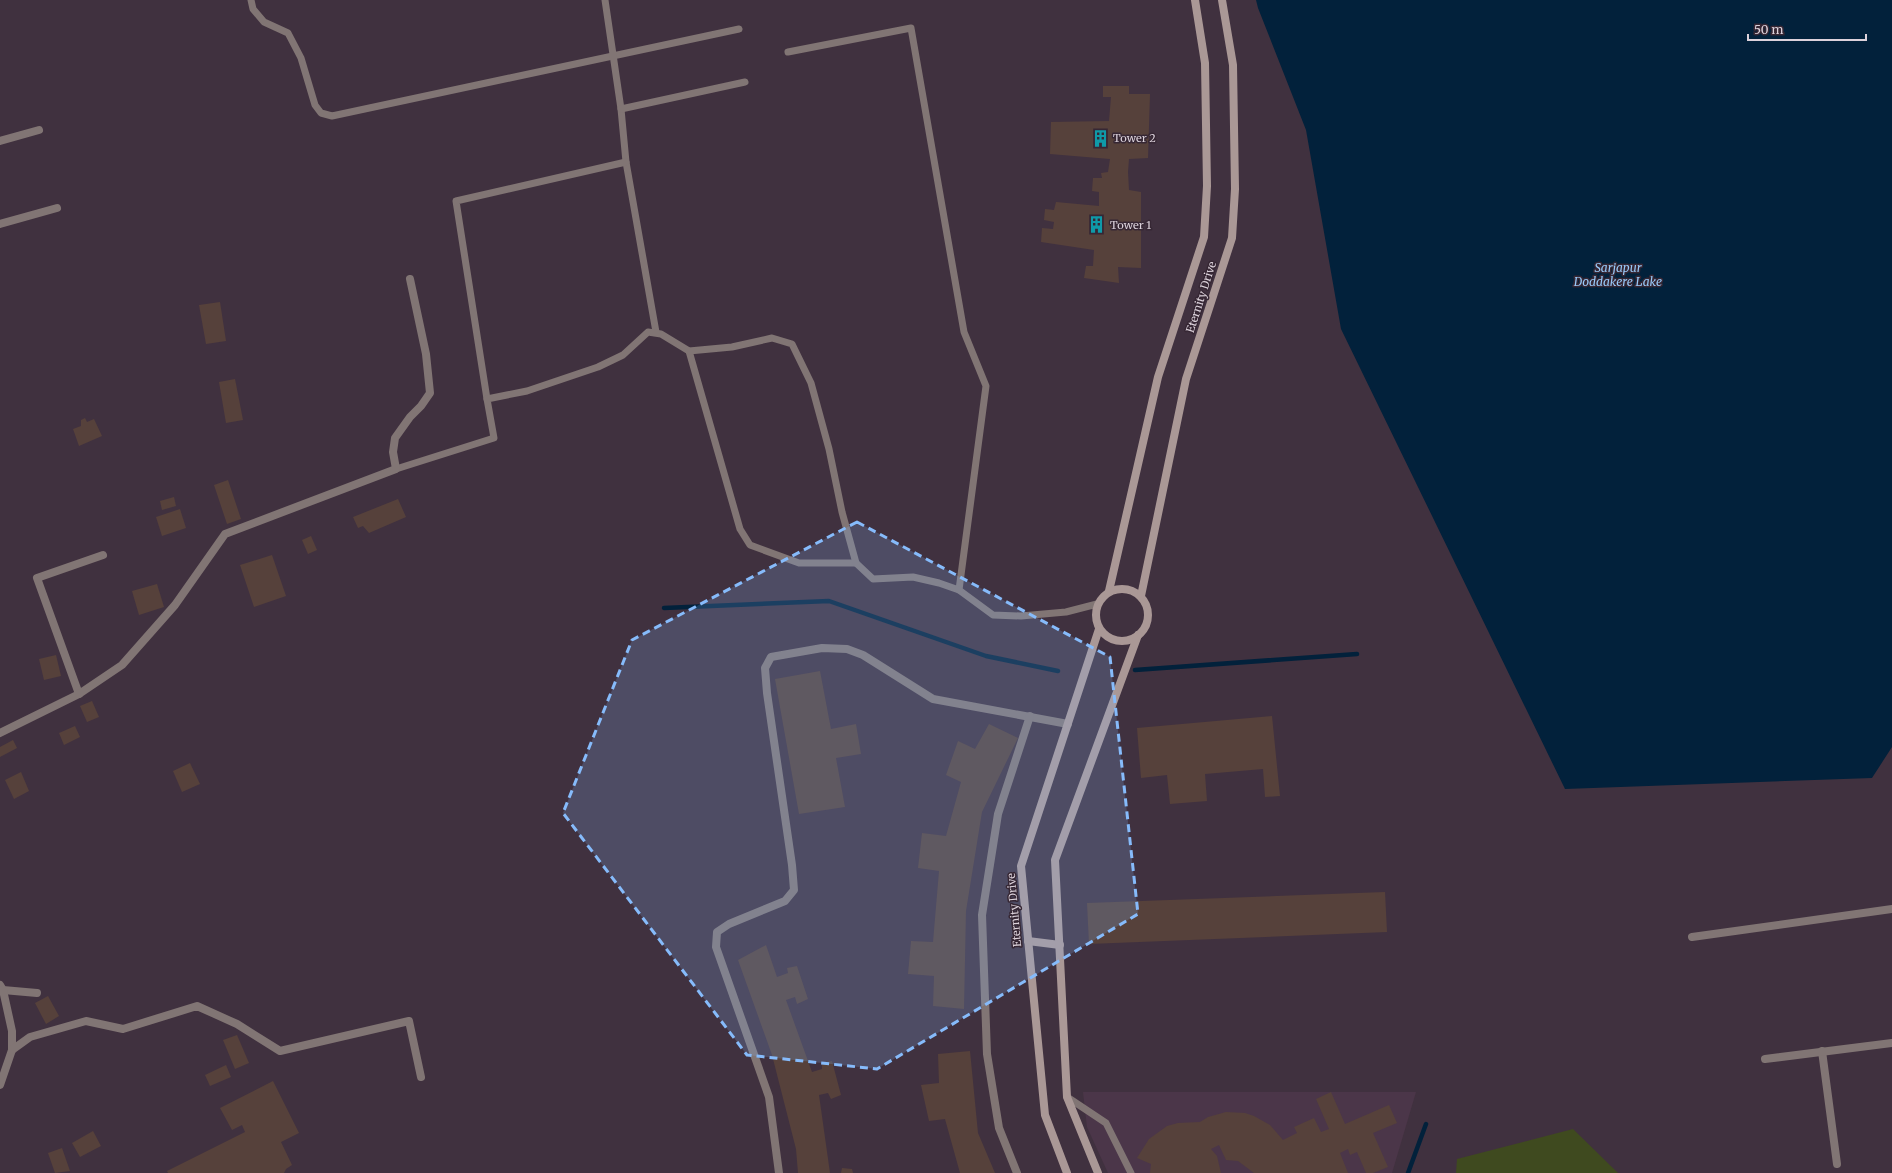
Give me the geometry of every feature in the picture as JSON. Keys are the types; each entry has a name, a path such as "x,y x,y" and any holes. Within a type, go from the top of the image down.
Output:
{"street":[{"name":"Eternity Drive","path":"1068,1173 1045,1115 1021,866 1099,629 1095,612 1102,596 1109,591 1158,377 1204,236 1207,186 1205,63 1195,0"},
{"name":"Eternity Drive","path":"1140,596 1186,379 1232,238 1235,189 1233,65 1222,0"},
{"path":"0,141 39,130"},
{"path":"0,224 57,208"},
{"path":"0,733 79,694 122,665 175,605 225,534 396,469 393,452 395,438 430,393 426,354 410,279"},
{"path":"79,694 37,578 103,555"},
{"path":"1099,629 1109,638 1122,641 1131,639 1138,635 1144,628 1148,616 1145,603 1134,591 1125,588 1109,591"},
{"path":"1098,1173 1067,1097 1055,860 1138,635"},
{"path":"779,1173 769,1097 716,947 717,932 729,924 785,901 794,890 792,865 767,693 765,668 771,657 822,648 847,649 863,655 933,699 1068,724"},
{"path":"1017,1173 999,1128 987,1054 982,916 998,814 1030,716"},
{"path":"1692,937 1892,909"},
{"path":"1028,941 1060,945"},
{"path":"0,1085 12,1050 12,1031 2,987 37,992"},
{"path":"12,1050 30,1037 86,1021 123,1029 196,1006 237,1024 280,1051 409,1021 421,1077"},
{"path":"1765,1059 1892,1043"},
{"path":"1822,1051 1837,1164"}],"lane":[{"path":"251,0 253,9 264,22 288,33 301,58 315,105 321,113 332,116 739,29"},
{"path":"605,0 621,109 626,162 656,332"},
{"path":"788,52 911,28 964,332 986,386 959,590"},
{"path":"621,109 745,82"},
{"path":"396,469 494,438 456,202 626,162"},
{"path":"487,399 527,391 598,367 623,355 648,332 656,332 689,351 732,347 772,338 792,344 811,383 856,562 873,579 913,577 939,583 959,590 993,615 1022,616 1066,612 1098,604"},
{"path":"689,351 740,529 750,545 799,563 856,562"},
{"path":"1067,1097 1106,1123 1131,1173"}],"highlighted area":[{"path":"857,522 1110,657 1138,914 877,1069 747,1055 563,813 632,640"}],"shaded area":[{"path":"1083,1092 1416,1092 1392,1173 1108,1173 1087,1127"}],"green space":[{"path":"1573,1129 1618,1173 1456,1173 1457,1159"}],"water":[{"name":"Sarjapur Doddakere Lake","path":"1256,0 1892,0 1892,747 1872,778 1565,789 1341,329 1306,130"}],"building":[{"path":"1103,86 1129,86 1129,94 1150,94 1148,158 1129,159 1128,172 1129,190 1141,192 1141,268 1118,267 1119,283 1084,278 1086,266 1093,266 1094,250 1041,242 1042,228 1053,229 1054,222 1044,220 1045,209 1054,210 1056,202 1099,206 1099,192 1092,191 1093,178 1102,178 1101,173 1108,172 1110,159 1050,154 1051,122 1109,121 1111,97 1103,97"},
{"path":"220,302 226,341 206,344 199,305"},
{"path":"235,379 243,420 226,423 219,382"},
{"path":"85,418 87,422 94,419 102,436 79,446 73,429 81,426 81,420"},
{"path":"228,480 241,519 227,524 214,485"},
{"path":"174,497 176,506 162,510 160,501"},
{"path":"398,499 406,517 369,533 363,526 358,528 353,517"},
{"path":"180,509 186,528 162,536 156,517"},
{"path":"311,536 317,550 308,554 302,540"},
{"path":"272,555 286,596 254,607 240,565"},
{"path":"157,584 164,607 139,615 132,591"},
{"path":"56,655 61,676 44,680 39,659"},
{"path":"820,671 831,729 856,724 861,754 836,758 845,807 799,814 775,679"},
{"path":"92,701 99,717 87,722 80,706"},
{"path":"1272,716 1280,796 1265,797 1263,769 1205,774 1207,801 1170,804 1167,775 1141,778 1137,728"},
{"path":"989,724 1018,738 982,812 966,911 964,1009 933,1006 934,976 908,974 911,941 933,942 939,871 918,868 922,833 946,836 961,782 946,775 958,741 975,749"},
{"path":"75,726 80,737 64,745 59,733"},
{"path":"13,740 17,748 0,757 0,747"},
{"path":"190,763 200,784 182,792 173,771"},
{"path":"21,772 29,791 14,799 5,780"},
{"path":"1385,892 1387,932 1089,944 1087,903"},
{"path":"766,945 777,977 788,973 787,968 797,966 808,999 797,1004 795,997 786,1000 812,1072 822,1069 822,1063 832,1061 841,1095 831,1099 828,1093 819,1095 830,1173 798,1173 796,1149 772,1055 738,960"},
{"path":"48,996 59,1016 46,1024 35,1003"},
{"path":"237,1035 249,1063 235,1069 223,1040"},
{"path":"970,1051 978,1133 995,1173 960,1173 945,1119 929,1121 921,1085 939,1083 938,1054"},
{"path":"226,1065 231,1077 210,1086 205,1075"},
{"path":"273,1081 299,1133 281,1142 292,1165 286,1169 284,1173 168,1173 167,1171 245,1132 242,1125 232,1130 220,1108"},
{"path":"1331,1092 1345,1124 1389,1105 1397,1123 1373,1133 1388,1167 1373,1173 1366,1173 1357,1152 1350,1155 1348,1149 1340,1153 1348,1173 1254,1173 1238,1161 1226,1160 1219,1145 1211,1149 1217,1156 1221,1173 1150,1173 1151,1164 1137,1158 1149,1139 1167,1126 1178,1123 1200,1122 1208,1117 1226,1112 1245,1113 1254,1116 1270,1125 1283,1140 1297,1133 1294,1127 1314,1118 1321,1132 1329,1129 1316,1099"},
{"path":"93,1131 101,1146 80,1157 72,1143"},
{"path":"62,1148 70,1171 55,1173 48,1153"},
{"path":"842,1168 852,1169 853,1173 841,1173"}],"waterway":[{"path":"664,608 829,601 986,656 1058,671"},
{"path":"1135,670 1357,654"},
{"path":"1408,1173 1426,1124"}],"place":[{"name":"Tower 2","path":"1100,138"},
{"name":"Tower 1","path":"1097,225"}]}
